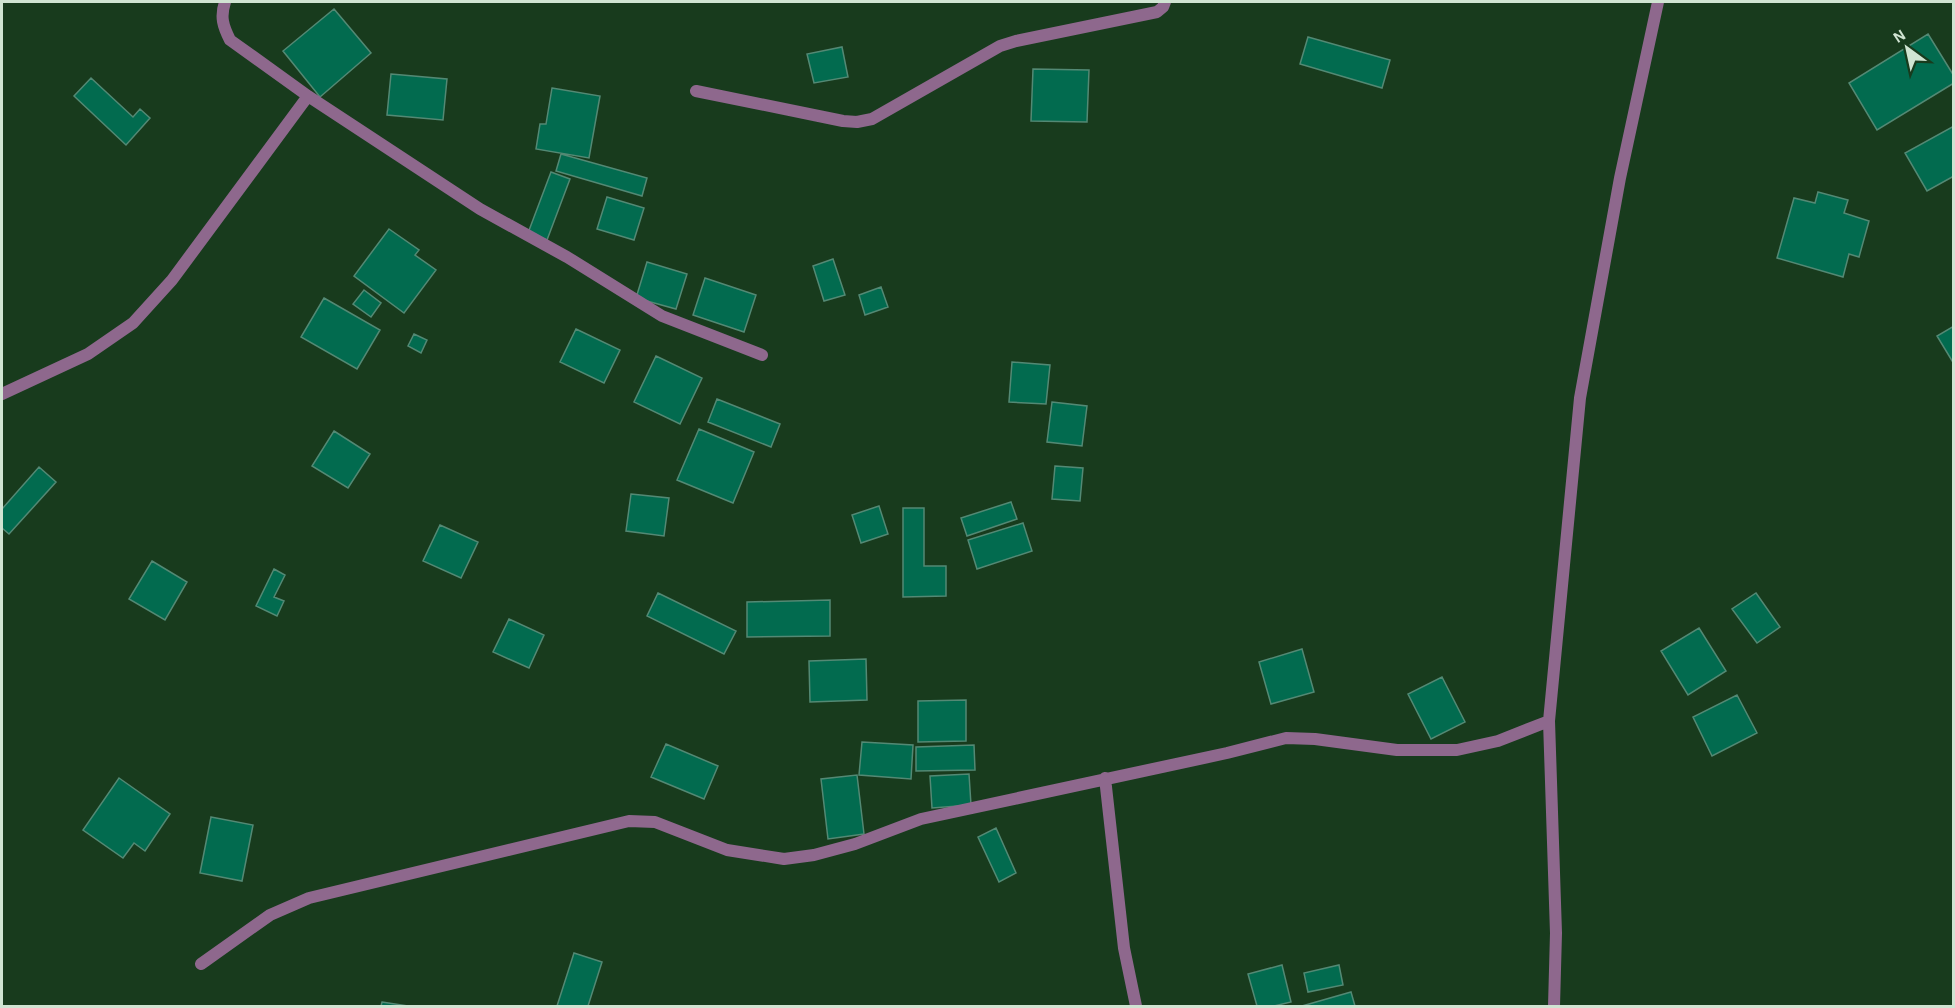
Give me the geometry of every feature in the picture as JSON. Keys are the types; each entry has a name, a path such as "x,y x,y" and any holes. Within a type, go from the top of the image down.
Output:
{"street":[{"path":"225,2 221,14 223,27 230,40 308,96 480,208 567,257 662,316 762,355"},
{"path":"696,91 857,123 872,119 1000,46 1156,12 1163,7 1165,2"},
{"path":"1554,1006 1556,933 1549,721 1580,398 1620,178 1658,2"},
{"path":"2,394 88,354 133,323 172,280 308,96"},
{"path":"201,964 270,915 309,898 629,821 655,822 726,850 784,859 814,855 855,844 921,819 1227,753 1286,738 1315,739 1398,750 1457,750 1498,741 1549,721"},
{"path":"1105,778 1125,948 1136,1006"}],"building":[{"path":"334,9 371,53 320,97 283,51"},
{"path":"1928,34 1954,76 1954,83 1877,130 1849,83"},
{"path":"1308,37 1390,60 1382,88 1300,64"},
{"path":"842,47 848,77 814,83 807,54"},
{"path":"1033,69 1089,70 1087,122 1031,121"},
{"path":"391,74 447,79 443,120 387,115"},
{"path":"91,78 133,117 140,109 150,118 126,145 74,96"},
{"path":"552,88 600,96 589,158 536,149 540,124 546,124"},
{"path":"1954,126 1954,176 1927,191 1905,153"},
{"path":"561,154 647,178 642,196 556,171"},
{"path":"551,172 570,179 547,240 528,233"},
{"path":"1818,192 1848,200 1844,213 1869,221 1859,257 1849,254 1843,277 1777,258 1794,198 1815,203"},
{"path":"607,197 644,208 634,240 597,229"},
{"path":"389,229 419,250 415,255 436,270 404,313 354,276"},
{"path":"833,259 845,295 824,301 813,266"},
{"path":"647,262 687,274 676,309 636,298"},
{"path":"705,278 756,295 744,332 693,315"},
{"path":"881,287 888,307 865,315 859,295"},
{"path":"364,290 381,303 371,317 353,304"},
{"path":"324,298 380,330 357,369 301,337"},
{"path":"1954,326 1954,364 1937,336"},
{"path":"576,329 620,350 604,383 560,362"},
{"path":"414,334 427,340 421,353 408,346"},
{"path":"656,356 702,378 680,424 634,402"},
{"path":"1012,362 1050,365 1046,404 1009,402"},
{"path":"717,399 780,424 771,447 708,422"},
{"path":"1052,402 1087,406 1082,446 1047,442"},
{"path":"699,429 754,452 733,503 677,480"},
{"path":"334,431 370,454 348,488 312,466"},
{"path":"1055,466 1083,468 1080,501 1052,499"},
{"path":"39,467 56,482 9,534 2,528 2,509"},
{"path":"631,494 669,498 664,536 626,531"},
{"path":"1011,502 1017,519 967,536 961,518"},
{"path":"879,506 888,534 861,543 852,515"},
{"path":"903,508 924,508 924,566 946,566 946,596 903,597"},
{"path":"1023,523 1032,551 977,569 968,540"},
{"path":"440,525 478,542 461,578 423,561"},
{"path":"152,561 187,582 165,620 129,599"},
{"path":"274,569 285,575 274,597 284,601 277,616 256,606"},
{"path":"658,593 736,631 724,654 647,616"},
{"path":"1756,593 1780,627 1757,643 1732,609"},
{"path":"830,600 830,636 747,637 747,602"},
{"path":"509,619 544,635 529,668 493,652"},
{"path":"1699,628 1726,671 1688,695 1661,651"},
{"path":"1302,649 1314,692 1271,704 1259,662"},
{"path":"866,659 867,700 810,702 809,661"},
{"path":"1442,677 1465,722 1431,739 1408,694"},
{"path":"1737,695 1757,733 1712,756 1693,717"},
{"path":"966,700 966,741 918,742 918,701"},
{"path":"862,742 913,745 911,779 859,775"},
{"path":"666,744 718,766 704,799 651,777"},
{"path":"974,745 975,770 916,771 916,747"},
{"path":"969,774 971,805 932,808 930,776"},
{"path":"857,775 864,834 828,839 821,779"},
{"path":"119,778 170,814 145,851 134,843 123,858 83,830"},
{"path":"211,817 253,825 242,881 200,873"},
{"path":"996,828 1016,873 999,882 978,837"},
{"path":"574,953 602,962 588,1006 557,1006"},
{"path":"1282,965 1291,1002 1274,1006 1257,1006 1248,974"},
{"path":"1339,965 1343,985 1308,992 1304,973"},
{"path":"1351,992 1355,1006 1302,1006"},
{"path":"382,1002 408,1006 381,1006"}]}
